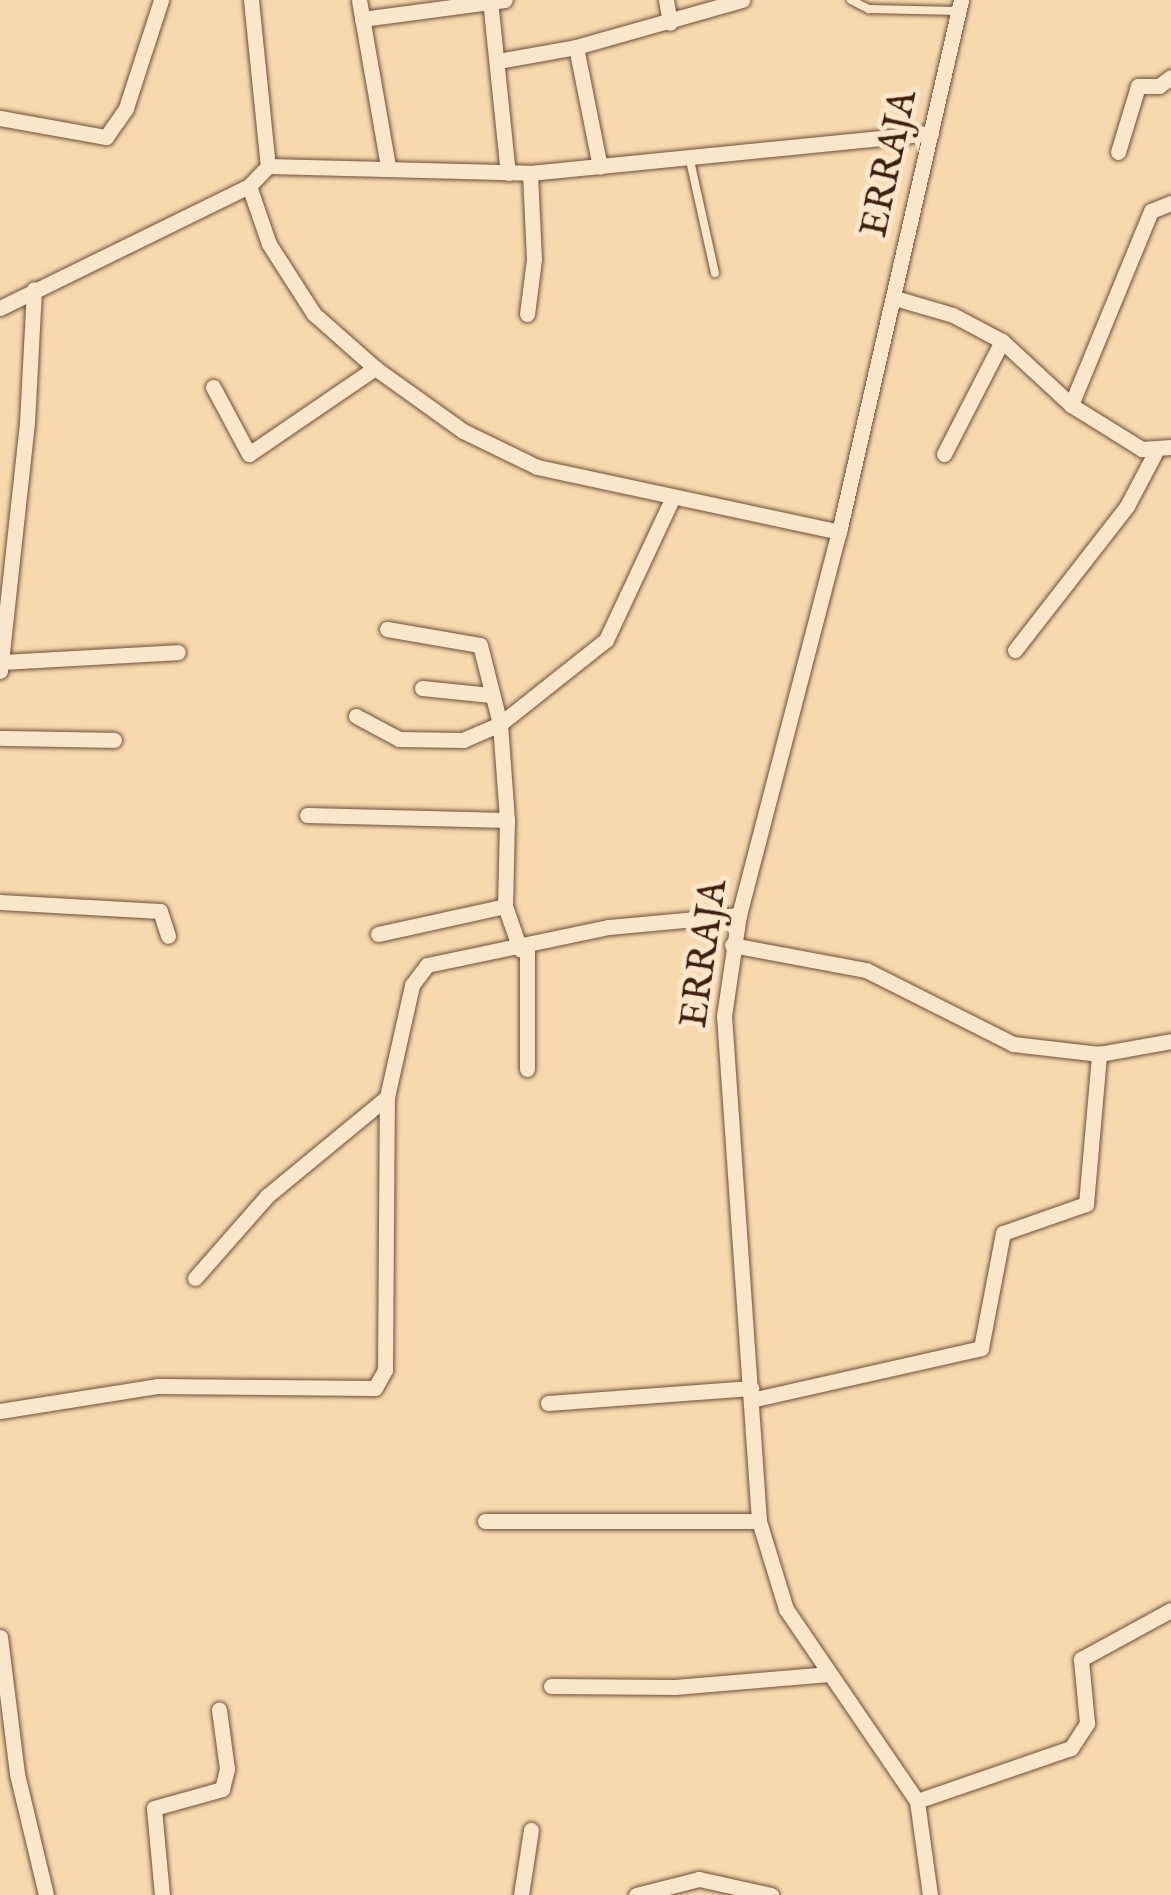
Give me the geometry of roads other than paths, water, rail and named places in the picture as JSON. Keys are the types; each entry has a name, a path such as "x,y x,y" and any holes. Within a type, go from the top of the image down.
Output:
{"street":[{"path":"0,118 106,137 126,108 161,0"},
{"path":"0,308 250,186 268,166 251,0"},
{"path":"358,0 388,167"},
{"path":"666,0 670,22"},
{"path":"498,62 576,47 742,0"},
{"path":"362,19 495,1 508,173"},
{"name":"ERRAJA","path":"930,1895 917,1802 786,1608 759,1521 728,1130 724,1016 739,915 839,532 960,6"},
{"path":"576,47 600,167"},
{"path":"1118,152 1138,86 1159,86 1171,77"},
{"path":"268,166 530,173 931,133"},
{"path":"527,314 534,259 530,173"},
{"path":"250,186 290,285 375,368 499,452 673,498 839,532"},
{"path":"1071,405 1150,211 1171,203"},
{"path":"0,671 2,618 28,423 34,289"},
{"path":"895,298 953,315 1002,342 1071,405 1163,450 1128,506 1015,650"},
{"path":"944,454 1002,342"},
{"path":"213,387 249,454 375,368"},
{"path":"356,716 399,739 463,740 500,724 606,640 623,615 673,498"},
{"path":"387,629 474,641 486,656 500,724 506,820 505,906 524,948 527,1069"},
{"path":"1,662 178,652"},
{"path":"422,688 491,695"},
{"path":"0,738 114,740"},
{"path":"308,816 506,820"},
{"path":"0,902 160,911 168,936"},
{"path":"378,934 505,906"},
{"path":"0,1411 157,1386 375,1388 385,1370 388,1097 416,974 433,964 524,948 609,927 739,915"},
{"path":"732,945 866,970 1013,1044 1098,1054 1171,1041"},
{"path":"548,1403 751,1394 981,1348 1003,1233 1086,1204 1098,1054"},
{"path":"195,1278 267,1196 388,1097"},
{"path":"486,1521 759,1521"},
{"path":"917,1802 1072,1748 1086,1723 1081,1659 1171,1610"},
{"path":"0,1636 17,1774 46,1895"},
{"path":"551,1686 675,1686 829,1674"},
{"path":"162,1895 154,1808 222,1789 226,1769 219,1710"},
{"path":"521,1895 532,1830"},
{"path":"636,1895 699,1879 771,1895"}],"lane":[{"path":"851,0 868,9 960,6"},
{"path":"689,156 714,273"}]}
